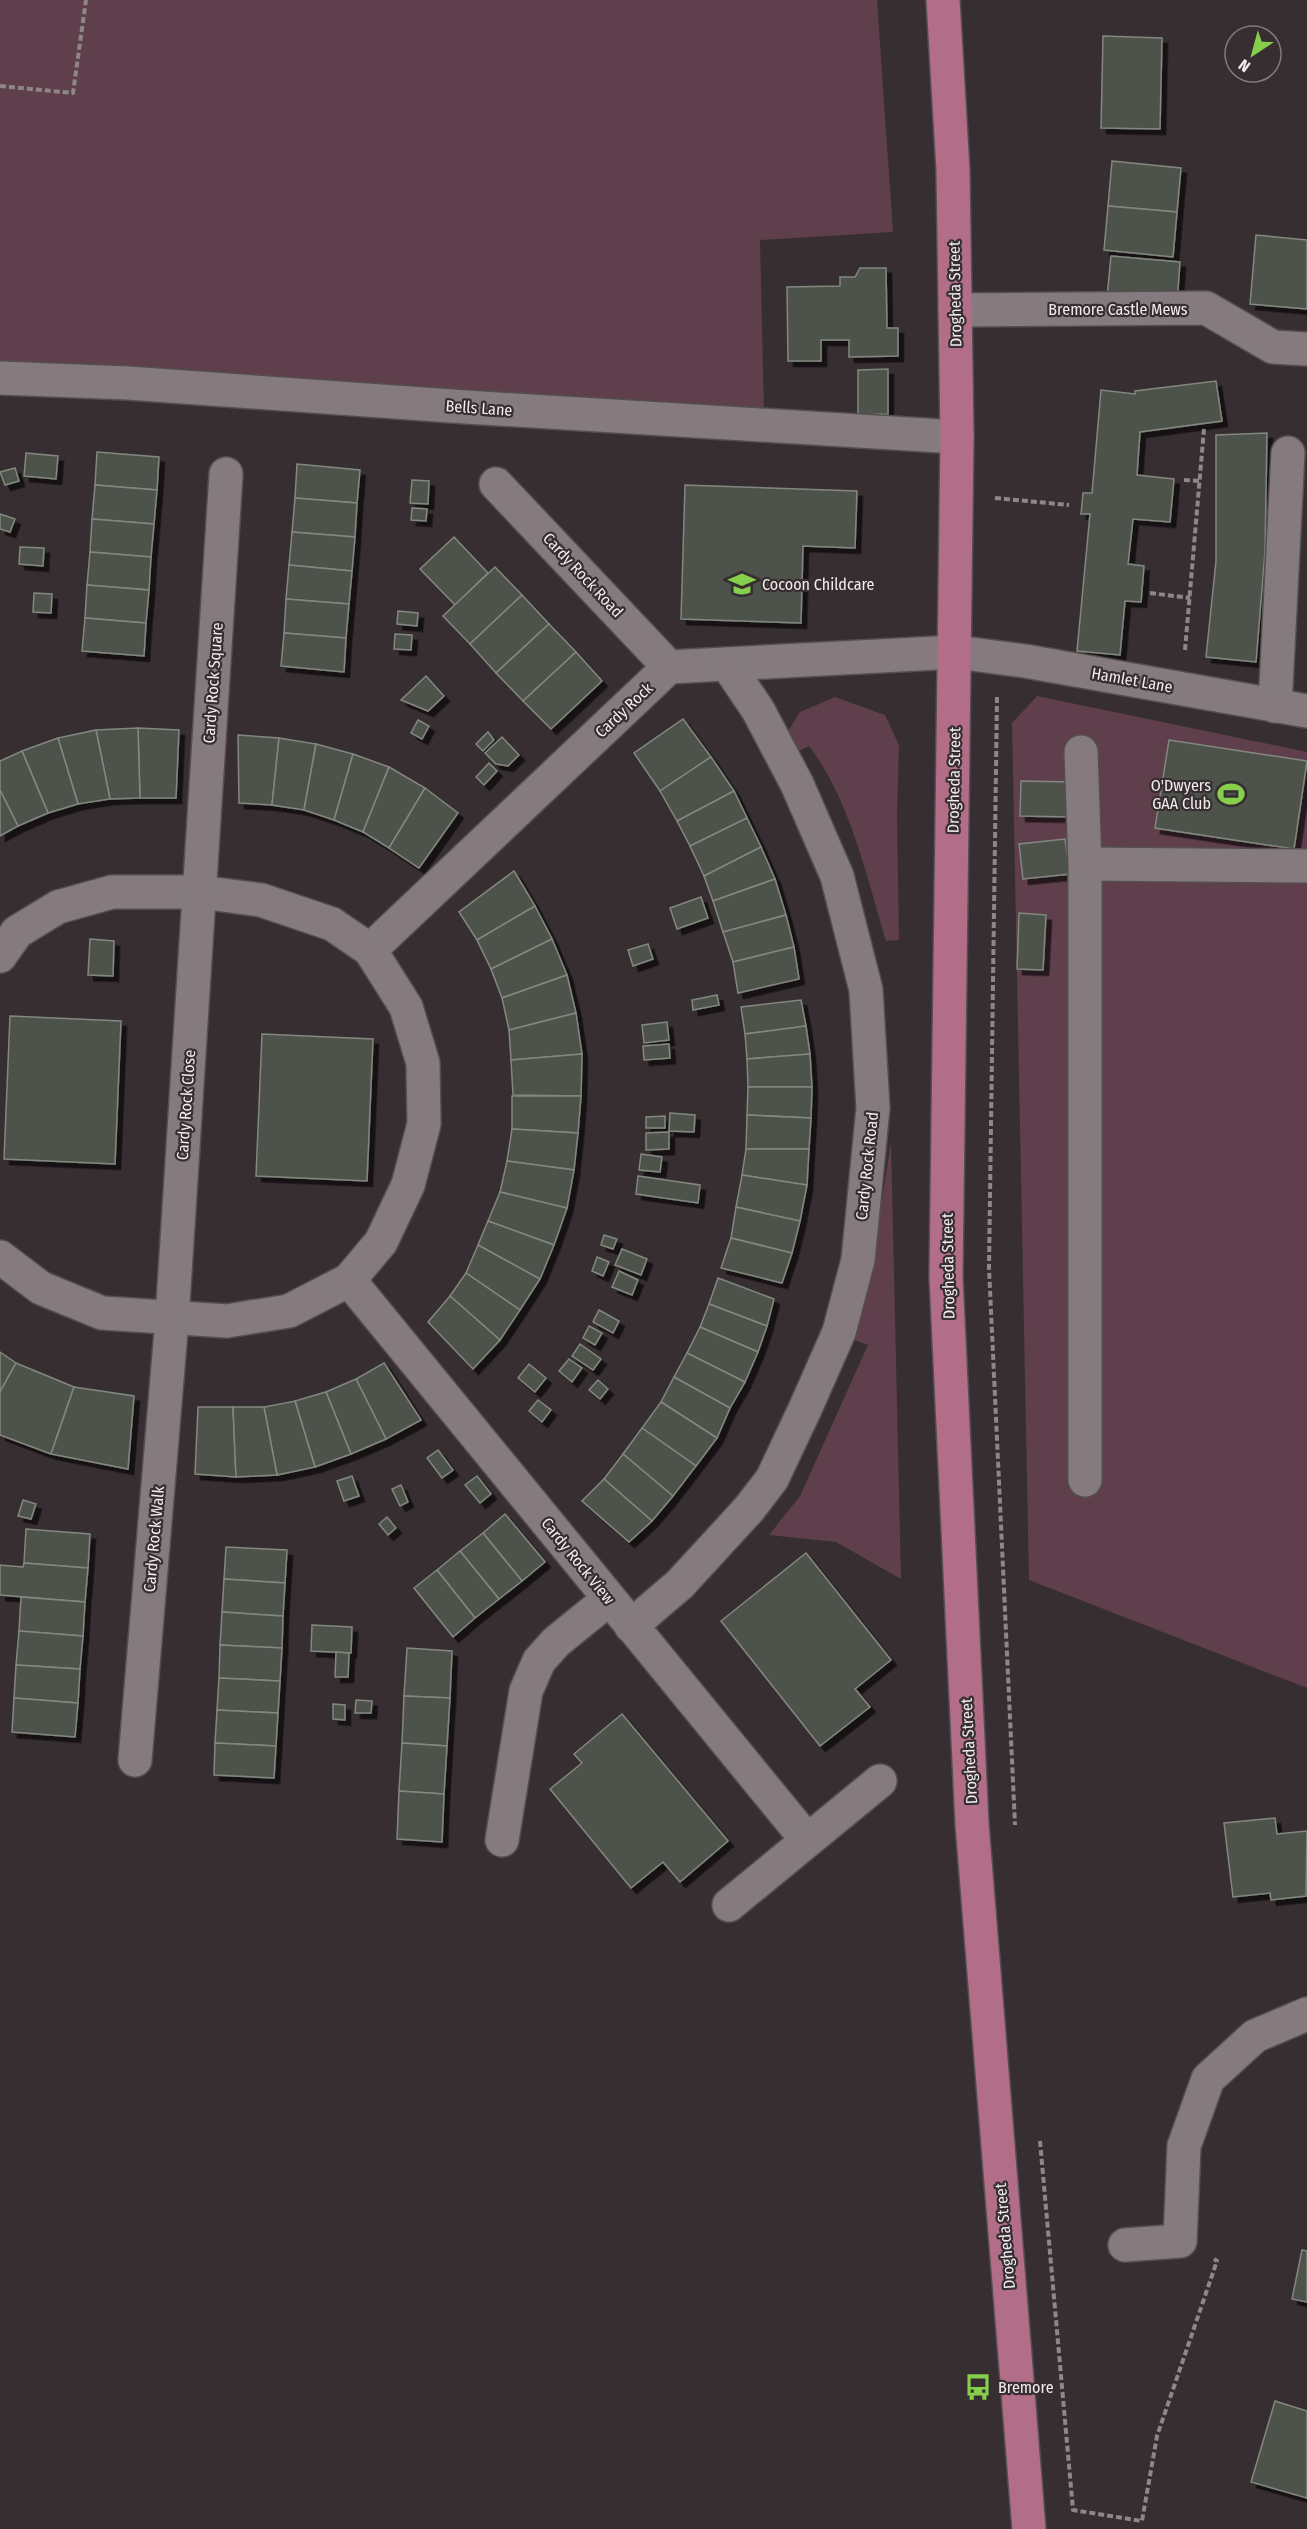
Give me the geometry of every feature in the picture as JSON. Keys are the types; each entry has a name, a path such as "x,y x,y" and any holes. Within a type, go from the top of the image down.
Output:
{"main road":[{"name":"Drogheda Street","path":"943,0 953,170 957,437 947,1289 972,1824 1029,2529"}],"street":[{"name":"Bremore Castle Mews","path":"955,310 1206,308 1273,347 1307,349"},
{"name":"Bells Lane","path":"0,378 128,383 466,407 957,437"},
{"path":"1275,706 1288,453"},
{"name":"Cardy Rock Square","path":"200,892 226,474"},
{"name":"Cardy Rock Road","path":"496,484 669,667"},
{"name":"Hamlet Lane","path":"956,652 1307,711"},
{"path":"669,667 956,652"},
{"name":"Cardy Rock Road","path":"631,1626 680,1584 749,1509 772,1479 839,1332 858,1260 873,1108 866,990 837,876 797,784 758,710 727,664"},
{"name":"Cardy Rock","path":"370,950 669,667"},
{"path":"1081,752 1085,864 1085,1480"},
{"path":"1085,864 1307,866"},
{"path":"0,1257 41,1288 102,1313 227,1321 289,1311 350,1280 381,1242 408,1185 424,1124 423,1063 406,1007 370,950 332,924 261,900 200,892 112,892 58,907 6,933"},
{"name":"Cardy Rock Close","path":"172,1318 200,892"},
{"name":"Cardy Rock View","path":"350,1280 807,1840"},
{"name":"Cardy Rock Walk","path":"135,1760 172,1318"},
{"path":"502,1840 526,1690 539,1661 556,1642 609,1599"},
{"path":"729,1905 880,1781"},
{"path":"1125,2245 1180,2241 1184,2146 1208,2079 1255,2036 1307,2014"}],"path":[{"path":"0,86 73,93 86,0"},
{"path":"1182,689 1204,429"},
{"path":"1184,480 1200,481"},
{"path":"990,498 1069,505"},
{"path":"1150,593 1190,598"},
{"path":"996,657 989,1268 1015,1833"},
{"path":"1039,2129 1073,2510 1142,2521 1157,2436 1218,2261 1180,2241"}],"shaded area":[{"path":"0,0 877,0 893,232 760,240 764,413 0,371"},
{"name":"O'Dwyers GAA Club","path":"1037,696 1307,752 1307,1688 1029,1580 1012,723"},
{"path":"835,697 885,715 899,745 897,816 899,940 886,941 856,840 836,790 809,746 797,752 785,736 800,712"},
{"path":"891,1142 901,1579 836,1542 769,1535 800,1496 868,1345 847,1337 876,1238"}],"building":[{"path":"1103,36 1162,38 1160,129 1101,128"},
{"path":"1112,161 1181,168 1177,212 1108,206"},
{"path":"1108,206 1177,212 1173,257 1104,250"},
{"path":"1256,235 1307,240 1307,309 1250,304"},
{"path":"1111,256 1180,262 1177,303 1107,297"},
{"path":"860,268 886,268 887,328 898,328 898,356 849,357 849,340 821,340 821,361 788,361 787,287 840,286 840,277 855,277"},
{"path":"888,369 888,414 858,415 858,370"},
{"path":"1216,381 1222,421 1140,432 1137,475 1174,479 1170,522 1133,519 1128,564 1144,566 1141,602 1125,601 1120,655 1077,651 1090,514 1081,514 1083,493 1092,493 1101,390 1135,394 1135,391"},
{"path":"1267,433 1265,552 1256,662 1206,657 1216,561 1216,435"},
{"path":"97,452 159,457 157,490 95,485"},
{"path":"26,453 58,456 56,479 24,476"},
{"path":"297,464 360,470 357,503 295,498"},
{"path":"15,468 19,481 5,485 0,472"},
{"path":"412,480 429,481 428,504 410,503"},
{"path":"95,485 157,490 154,524 92,519"},
{"name":"Cocoon Childcare","path":"685,485 857,491 855,548 803,546 801,623 681,619"},
{"path":"295,498 357,503 355,537 292,532"},
{"path":"412,508 427,509 426,521 411,520"},
{"path":"0,514 15,519 10,532 0,529"},
{"path":"92,519 154,524 151,557 90,552"},
{"path":"292,532 355,537 352,571 289,565"},
{"path":"454,537 488,573 455,605 420,569"},
{"path":"20,547 44,548 43,566 19,564"},
{"path":"90,552 151,557 149,590 87,585"},
{"path":"289,565 352,571 349,604 286,599"},
{"path":"495,567 522,595 470,644 443,616"},
{"path":"87,585 149,590 146,623 85,618"},
{"path":"34,593 52,594 51,613 33,612"},
{"path":"522,595 549,624 496,673 470,644"},
{"path":"286,599 349,604 346,638 284,633"},
{"path":"398,611 418,613 417,626 397,624"},
{"path":"85,618 146,623 144,656 82,651"},
{"path":"549,624 576,652 523,701 496,673"},
{"path":"284,633 346,638 344,672 281,666"},
{"path":"395,634 412,635 411,650 394,649"},
{"path":"576,652 602,681 551,729 523,701"},
{"path":"426,676 444,696 428,711 401,700"},
{"path":"683,719 711,757 660,791 634,753"},
{"path":"418,720 429,726 422,739 411,733"},
{"path":"138,728 179,730 176,798 140,798"},
{"path":"138,728 140,798 110,799 96,730"},
{"path":"96,730 110,799 78,804 58,738"},
{"path":"488,732 494,740 483,751 476,744"},
{"path":"238,735 279,738 272,805 239,803"},
{"path":"502,737 519,755 508,766 496,764 485,753"},
{"path":"58,738 78,804 48,813 22,751"},
{"path":"279,738 316,744 304,810 272,805"},
{"name":"O'Dwyers GAA Club","path":"1169,740 1307,761 1294,849 1155,828"},
{"path":"316,744 353,754 334,820 304,810"},
{"path":"22,751 48,813 18,826 0,790 0,761"},
{"path":"353,754 389,767 363,832 334,820"},
{"path":"711,757 734,791 677,821 660,791"},
{"path":"489,763 497,771 484,785 476,777"},
{"path":"389,767 425,788 389,848 363,832"},
{"path":"1021,781 1073,782 1072,817 1020,816"},
{"path":"425,788 458,813 419,868 389,848"},
{"path":"0,790 18,826 0,836"},
{"path":"734,791 747,818 690,846 677,821"},
{"path":"747,818 761,847 704,876 690,846"},
{"path":"1065,839 1070,874 1023,879 1019,844"},
{"path":"761,847 775,879 713,901 704,876"},
{"path":"514,871 535,906 477,940 459,912"},
{"path":"775,879 786,915 723,932 713,901"},
{"path":"701,897 708,918 677,929 670,908"},
{"path":"535,906 552,939 491,969 477,940"},
{"path":"1019,913 1046,915 1043,970 1017,969"},
{"path":"786,915 794,947 733,962 723,932"},
{"path":"90,939 114,941 113,976 88,975"},
{"path":"552,939 567,975 502,998 491,969"},
{"path":"648,944 653,959 633,966 628,950"},
{"path":"794,947 799,979 738,993 733,962"},
{"path":"567,975 576,1013 509,1030 502,998"},
{"path":"717,995 719,1005 693,1010 692,1000"},
{"path":"801,1000 806,1026 745,1034 741,1007"},
{"path":"576,1013 582,1054 511,1060 509,1030"},
{"path":"10,1016 121,1021 115,1164 4,1159"},
{"path":"667,1022 669,1040 644,1043 642,1025"},
{"path":"806,1026 810,1054 747,1059 745,1034"},
{"path":"262,1034 373,1039 367,1181 256,1176"},
{"path":"669,1044 670,1058 644,1060 643,1046"},
{"path":"582,1054 581,1096 513,1095 511,1060"},
{"path":"810,1054 812,1087 748,1087 747,1059"},
{"path":"748,1087 812,1087 811,1118 747,1115"},
{"path":"512,1096 581,1096 578,1133 512,1129"},
{"path":"670,1113 695,1115 694,1132 669,1131"},
{"path":"747,1115 811,1118 809,1149 746,1149"},
{"path":"665,1116 665,1128 646,1128 646,1117"},
{"path":"512,1129 578,1133 574,1170 507,1161"},
{"path":"669,1132 669,1149 646,1150 646,1133"},
{"path":"746,1149 809,1149 807,1185 742,1175"},
{"path":"641,1154 662,1157 660,1172 639,1170"},
{"path":"507,1161 574,1170 567,1208 500,1192"},
{"path":"742,1175 807,1185 800,1221 736,1207"},
{"path":"638,1176 700,1185 698,1203 636,1194"},
{"path":"500,1192 567,1208 554,1245 488,1221"},
{"path":"736,1207 800,1221 792,1253 731,1238"},
{"path":"488,1221 554,1245 540,1279 478,1245"},
{"path":"604,1235 617,1239 613,1249 601,1245"},
{"path":"731,1238 792,1253 782,1283 721,1268"},
{"path":"478,1245 540,1279 520,1310 466,1273"},
{"path":"622,1249 647,1259 641,1275 615,1265"},
{"path":"597,1257 609,1262 603,1276 592,1271"},
{"path":"619,1271 638,1280 632,1295 612,1287"},
{"path":"466,1273 520,1310 500,1340 450,1296"},
{"path":"718,1278 774,1299 767,1326 709,1304"},
{"path":"450,1296 500,1340 473,1369 428,1322"},
{"path":"709,1304 767,1326 758,1352 700,1327"},
{"path":"599,1310 619,1321 613,1333 593,1322"},
{"path":"589,1326 602,1333 595,1345 583,1338"},
{"path":"700,1327 758,1352 745,1382 687,1353"},
{"path":"580,1344 601,1359 593,1370 572,1356"},
{"path":"0,1352 16,1363 0,1392"},
{"path":"687,1353 745,1382 730,1408 674,1377"},
{"path":"569,1359 582,1368 572,1382 559,1371"},
{"path":"16,1363 74,1387 51,1454 0,1435 0,1392"},
{"path":"384,1363 421,1420 386,1439 356,1379"},
{"path":"529,1364 546,1378 535,1392 518,1378"},
{"path":"674,1377 730,1408 717,1438 661,1402"},
{"path":"356,1379 386,1439 351,1454 326,1392"},
{"path":"598,1380 608,1389 600,1399 589,1390"},
{"path":"74,1387 134,1396 128,1469 51,1454"},
{"path":"326,1392 351,1454 315,1467 295,1401"},
{"path":"538,1400 551,1410 542,1422 529,1411"},
{"path":"295,1401 315,1467 277,1475 264,1407"},
{"path":"661,1402 717,1438 696,1466 642,1428"},
{"path":"198,1407 233,1407 236,1477 195,1474"},
{"path":"233,1407 264,1407 277,1475 236,1477"},
{"path":"642,1428 696,1466 673,1496 623,1454"},
{"path":"438,1450 453,1470 442,1478 427,1458"},
{"path":"623,1454 673,1496 652,1521 604,1479"},
{"path":"352,1476 359,1496 344,1501 337,1481"},
{"path":"477,1476 491,1494 480,1503 465,1485"},
{"path":"604,1479 652,1521 629,1542 582,1501"},
{"path":"401,1485 408,1502 400,1506 392,1489"},
{"path":"23,1500 36,1504 31,1519 18,1516"},
{"path":"505,1514 545,1562 522,1581 483,1533"},
{"path":"387,1517 396,1528 388,1535 379,1524"},
{"path":"26,1529 90,1534 88,1568 24,1563"},
{"path":"483,1533 522,1581 499,1599 460,1551"},
{"path":"226,1547 287,1550 285,1583 224,1579"},
{"path":"460,1551 499,1599 475,1618 437,1570"},
{"path":"806,1553 891,1660 855,1689 870,1707 820,1746 721,1621"},
{"path":"24,1563 88,1568 85,1602 0,1595 0,1565 23,1567"},
{"path":"437,1570 475,1618 453,1637 414,1588"},
{"path":"224,1579 285,1583 283,1616 222,1612"},
{"path":"21,1597 85,1602 83,1636 19,1631"},
{"path":"222,1612 283,1616 282,1648 220,1645"},
{"path":"312,1625 352,1627 351,1653 311,1651"},
{"path":"19,1631 83,1636 80,1669 16,1665"},
{"path":"220,1645 282,1648 280,1681 219,1678"},
{"path":"407,1648 452,1651 450,1698 404,1696"},
{"path":"336,1652 349,1653 348,1677 335,1677"},
{"path":"16,1665 80,1669 78,1703 14,1698"},
{"path":"219,1678 280,1681 278,1713 217,1710"},
{"path":"404,1696 450,1698 447,1746 402,1743"},
{"path":"14,1698 78,1703 75,1737 12,1732"},
{"path":"356,1700 372,1701 371,1713 355,1713"},
{"path":"333,1704 345,1705 345,1720 333,1719"},
{"path":"217,1710 278,1713 276,1746 215,1743"},
{"path":"622,1714 728,1841 680,1882 663,1862 631,1888 550,1789 582,1763 574,1754"},
{"path":"215,1743 276,1746 274,1778 214,1775"},
{"path":"402,1743 447,1746 444,1794 399,1791"},
{"path":"399,1791 444,1794 442,1842 397,1839"},
{"path":"1275,1818 1277,1834 1307,1831 1306,1896 1271,1900 1270,1893 1233,1897 1224,1823"},
{"path":"1302,2250 1307,2251 1307,2302 1292,2299"},
{"path":"1275,2401 1307,2411 1307,2498 1251,2482"}],"place":[{"name":"Cocoon Childcare","path":"742,584"},
{"name":"O'Dwyers GAA Club","path":"1231,794"},
{"name":"Bremore","path":"978,2387"}]}
